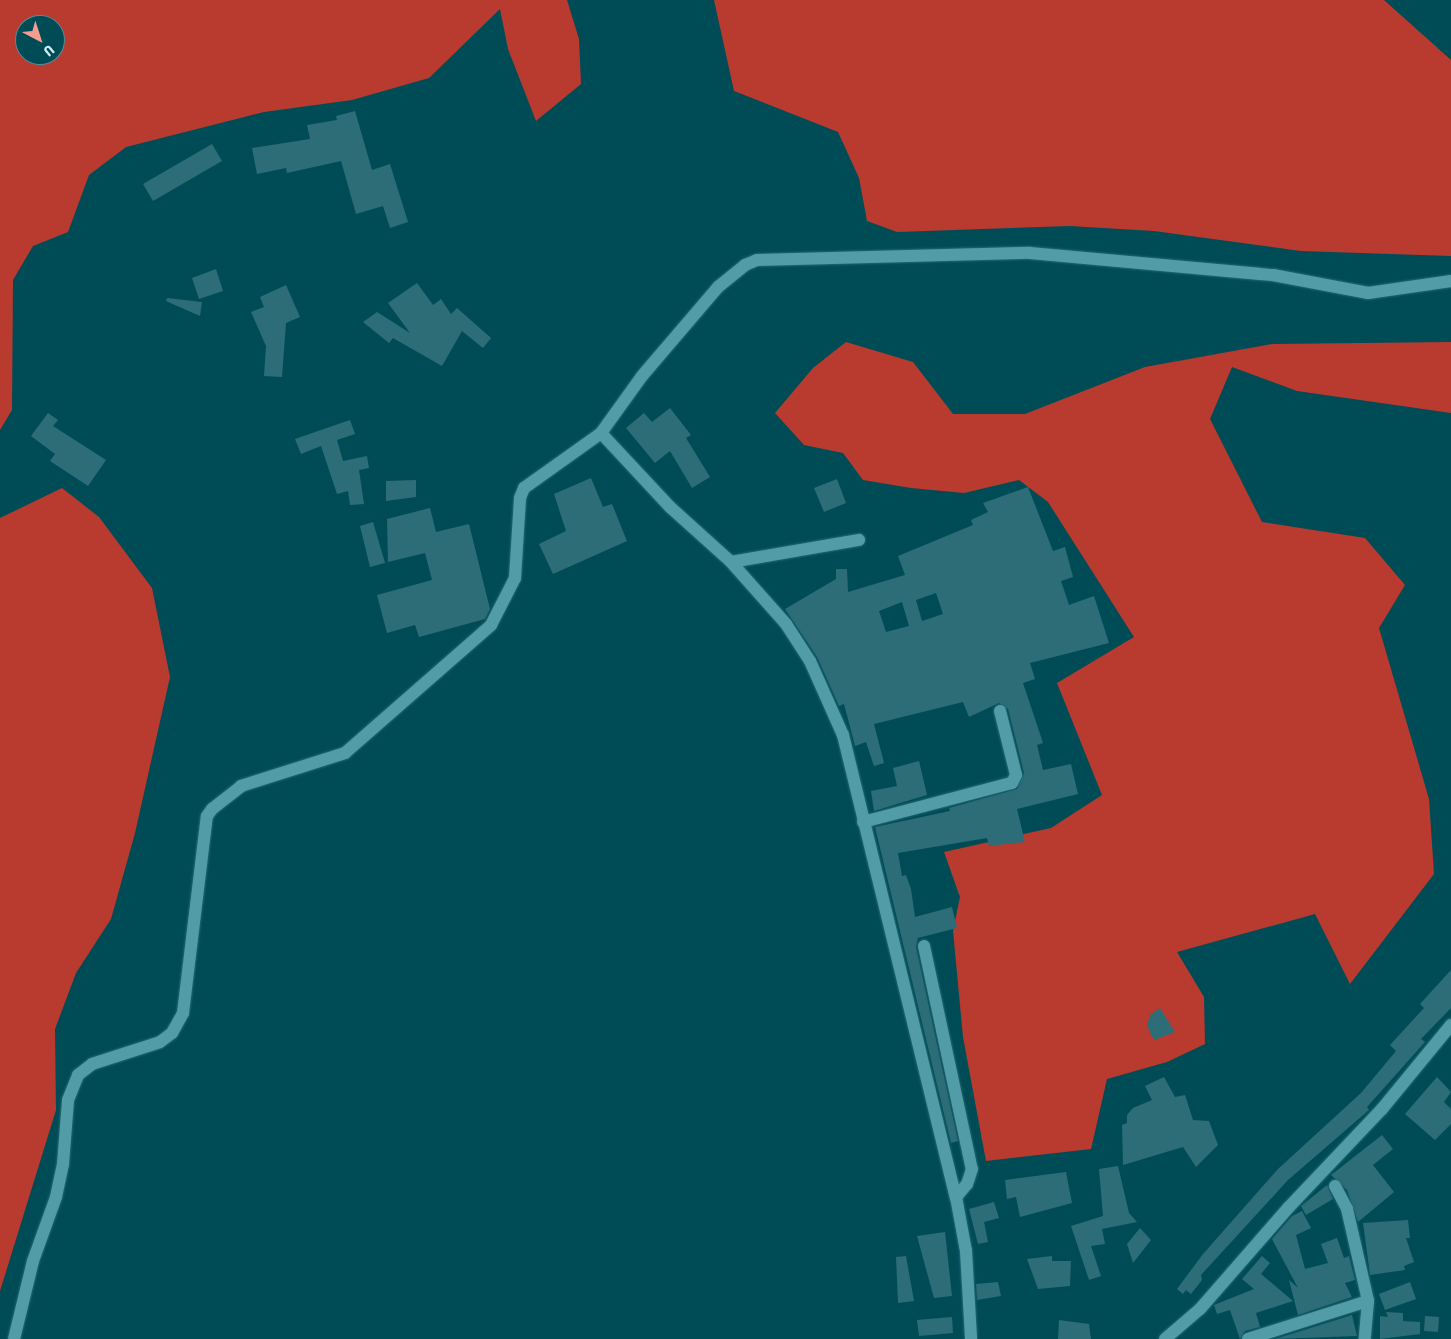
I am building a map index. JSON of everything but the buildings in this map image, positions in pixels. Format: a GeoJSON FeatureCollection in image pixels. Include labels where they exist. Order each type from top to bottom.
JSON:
{"type":"FeatureCollection","features":[{"type":"Feature","properties":{"kind":"street"},"geometry":{"type":"LineString","coordinates":[[14,1339],[33,1261],[56,1197],[68,1100],[78,1075],[92,1064],[160,1042],[172,1033],[183,1013],[207,816],[241,786],[345,753],[476,639],[498,614],[515,578],[520,498],[524,488],[601,433],[642,376],[718,288],[757,260],[1030,254],[1273,275],[1368,293],[1451,281]]}},
{"type":"Feature","properties":{"kind":"street"},"geometry":{"type":"LineString","coordinates":[[601,433],[676,513],[731,562],[786,624],[810,661],[843,736],[956,1197],[966,1251],[972,1324],[970,1339]]}},
{"type":"Feature","properties":{"kind":"street"},"geometry":{"type":"LineString","coordinates":[[731,562],[859,540]]}},
{"type":"Feature","properties":{"kind":"street"},"geometry":{"type":"LineString","coordinates":[[863,822],[1015,781],[1000,711]]}},
{"type":"Feature","properties":{"kind":"street"},"geometry":{"type":"LineString","coordinates":[[924,946],[972,1169],[967,1184],[956,1197]]}},
{"type":"Feature","properties":{"kind":"street"},"geometry":{"type":"LineString","coordinates":[[1165,1339],[1200,1309],[1289,1207],[1382,1109],[1451,1025]]}},
{"type":"Feature","properties":{"kind":"street"},"geometry":{"type":"LineString","coordinates":[[1335,1186],[1347,1209],[1368,1301],[1365,1339]]}},
{"type":"Feature","properties":{"kind":"street"},"geometry":{"type":"LineString","coordinates":[[1248,1339],[1368,1301]]}},
{"type":"Feature","properties":{"kind":"street"},"geometry":{"type":"LineString","coordinates":[[972,1324],[980,1339]]}},
{"type":"Feature","properties":{"kind":"shaded area"},"geometry":{"type":"Polygon","coordinates":[[[0,0],[567,0],[579,39],[581,84],[536,121],[508,49],[500,9],[429,78],[352,100],[264,112],[126,147],[89,175],[68,232],[33,246],[13,280],[12,410],[0,430],[0,0]]]}},
{"type":"Feature","properties":{"kind":"shaded area"},"geometry":{"type":"Polygon","coordinates":[[[714,0],[1384,0],[1451,60],[1451,256],[1301,251],[1154,231],[1070,226],[897,232],[867,221],[859,178],[838,132],[734,91],[714,0]]]}},
{"type":"Feature","properties":{"kind":"shaded area"},"geometry":{"type":"Polygon","coordinates":[[[846,342],[913,362],[953,414],[1025,414],[1145,367],[1272,344],[1451,342],[1451,413],[1297,391],[1232,367],[1210,419],[1262,522],[1365,538],[1405,585],[1379,628],[1429,799],[1434,874],[1350,984],[1315,914],[1177,952],[1204,997],[1205,1044],[1167,1062],[1107,1079],[1091,1149],[986,1161],[963,1037],[953,931],[960,897],[944,852],[1051,828],[1102,795],[1057,683],[1134,637],[1048,502],[1019,480],[964,493],[911,488],[863,480],[843,453],[804,445],[775,413],[813,368],[846,342]]]}},
{"type":"Feature","properties":{"kind":"shaded area"},"geometry":{"type":"Polygon","coordinates":[[[62,488],[99,517],[152,588],[170,677],[135,833],[111,919],[76,973],[55,1029],[56,1110],[0,1291],[0,518],[62,488]]]}}]}
